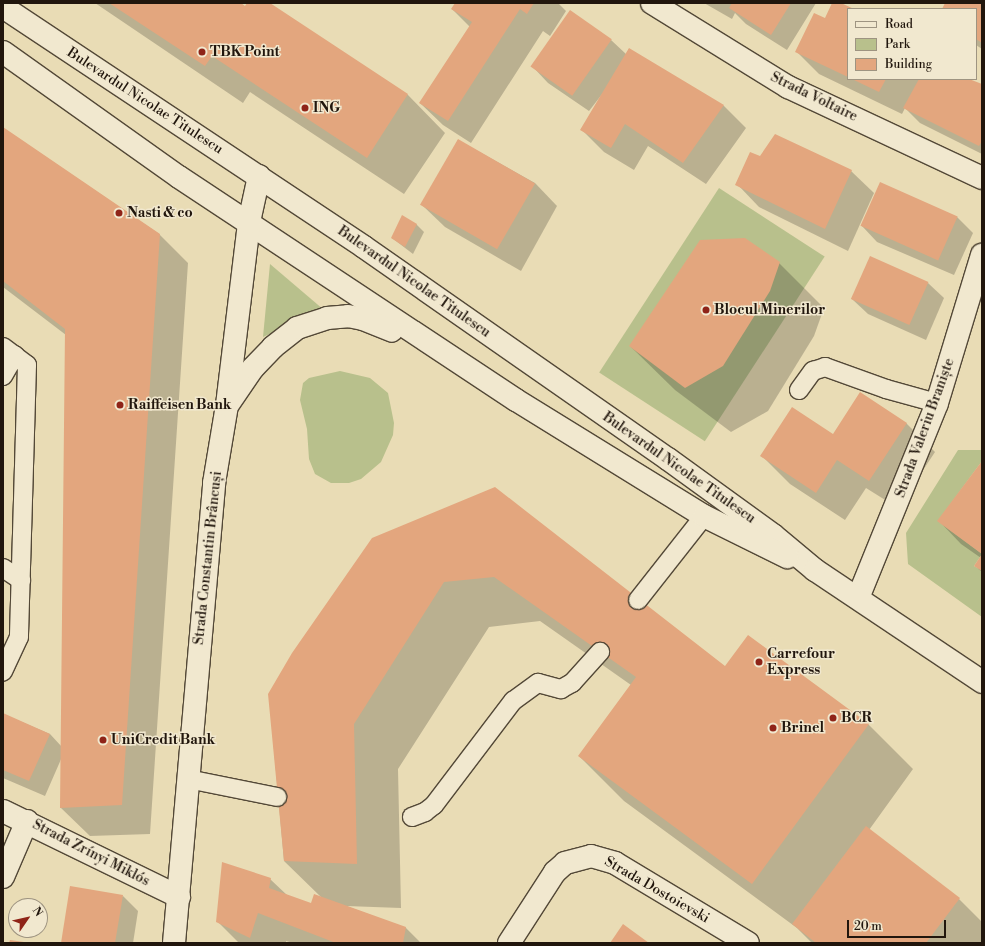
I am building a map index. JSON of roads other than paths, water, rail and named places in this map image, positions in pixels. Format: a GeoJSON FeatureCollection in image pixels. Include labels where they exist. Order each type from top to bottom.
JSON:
{"type":"FeatureCollection","features":[{"type":"Feature","properties":{"kind":"main road","name":"Strada Voltaire"},"geometry":{"type":"LineString","coordinates":[[652,3],[788,87],[982,178]]}},
{"type":"Feature","properties":{"kind":"main road","name":"Bulevardul Nicolae Titulescu"},"geometry":{"type":"LineString","coordinates":[[3,8],[259,176],[674,464],[773,535],[815,570],[982,682]]}},
{"type":"Feature","properties":{"kind":"main road","name":"Bulevardul Nicolae Titulescu"},"geometry":{"type":"LineString","coordinates":[[3,52],[179,177],[249,222],[338,284],[704,516],[815,570]]}},
{"type":"Feature","properties":{"kind":"main road","name":"Strada Constantin Brâncuși"},"geometry":{"type":"LineString","coordinates":[[174,943],[214,483],[227,405],[249,222],[259,176]]}},
{"type":"Feature","properties":{"kind":"main road","name":"Strada Valeriu Braniște"},"geometry":{"type":"LineString","coordinates":[[858,598],[937,404],[982,255]]}},
{"type":"Feature","properties":{"kind":"main road"},"geometry":{"type":"LineString","coordinates":[[227,405],[253,368],[273,347],[297,328],[327,318],[348,316],[364,319],[452,356]]}},
{"type":"Feature","properties":{"kind":"main road","name":"Strada Zrínyi Miklós"},"geometry":{"type":"LineString","coordinates":[[3,811],[27,821],[179,897]]}},
{"type":"Feature","properties":{"kind":"main road"},"geometry":{"type":"LineString","coordinates":[[3,877],[27,821]]}},
{"type":"Feature","properties":{"kind":"main road","name":"Strada Dostoievski"},"geometry":{"type":"LineString","coordinates":[[509,943],[555,872],[565,864],[591,856],[615,863],[748,943]]}},
{"type":"Feature","properties":{"kind":"lane"},"geometry":{"type":"LineString","coordinates":[[3,376],[9,351],[27,365],[20,637],[3,671]]}},
{"type":"Feature","properties":{"kind":"lane"},"geometry":{"type":"LineString","coordinates":[[800,390],[813,371],[825,367],[886,389],[937,404]]}},
{"type":"Feature","properties":{"kind":"lane"},"geometry":{"type":"LineString","coordinates":[[638,600],[704,516]]}},
{"type":"Feature","properties":{"kind":"lane"},"geometry":{"type":"LineString","coordinates":[[3,568],[21,580]]}},
{"type":"Feature","properties":{"kind":"lane"},"geometry":{"type":"LineString","coordinates":[[412,817],[425,812],[434,805],[512,701],[538,683],[561,689],[572,683],[600,652]]}},
{"type":"Feature","properties":{"kind":"lane"},"geometry":{"type":"LineString","coordinates":[[188,779],[277,797]]}},
{"type":"Feature","properties":{"kind":"place","name":"TBK Point"},"geometry":{"type":"Point","coordinates":[202,52]}},
{"type":"Feature","properties":{"kind":"place","name":"ING"},"geometry":{"type":"Point","coordinates":[305,108]}},
{"type":"Feature","properties":{"kind":"place","name":"Nasti & co"},"geometry":{"type":"Point","coordinates":[119,213]}},
{"type":"Feature","properties":{"kind":"place","name":"Blocul Minerilor"},"geometry":{"type":"Point","coordinates":[706,310]}},
{"type":"Feature","properties":{"kind":"place","name":"Raiffeisen Bank"},"geometry":{"type":"Point","coordinates":[120,405]}},
{"type":"Feature","properties":{"kind":"place","name":"Carrefour Express"},"geometry":{"type":"Point","coordinates":[759,662]}},
{"type":"Feature","properties":{"kind":"place","name":"BCR"},"geometry":{"type":"Point","coordinates":[833,718]}},
{"type":"Feature","properties":{"kind":"place","name":"Brinel"},"geometry":{"type":"Point","coordinates":[773,728]}},
{"type":"Feature","properties":{"kind":"place","name":"UniCredit Bank"},"geometry":{"type":"Point","coordinates":[103,740]}}]}
